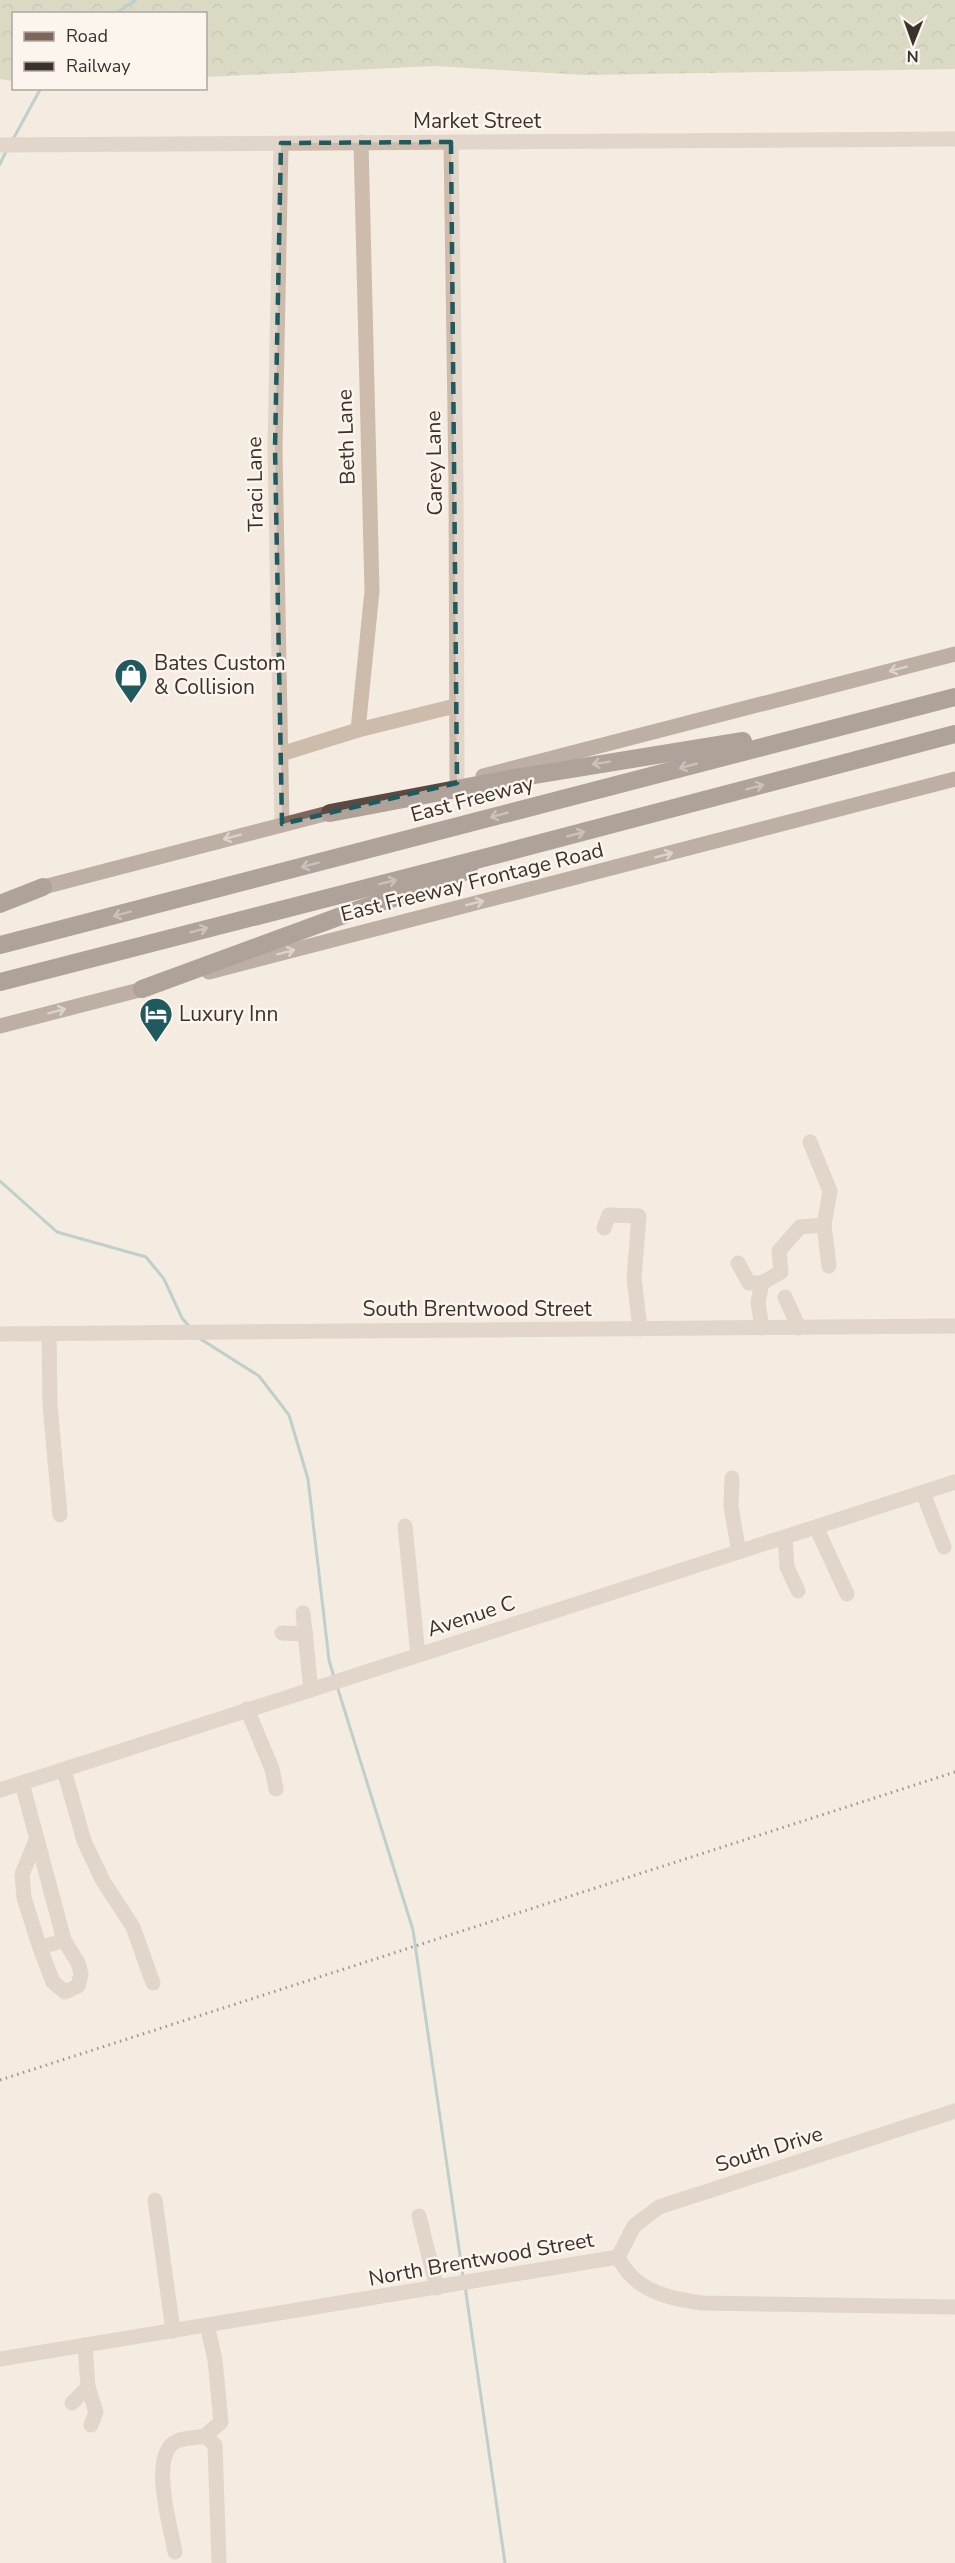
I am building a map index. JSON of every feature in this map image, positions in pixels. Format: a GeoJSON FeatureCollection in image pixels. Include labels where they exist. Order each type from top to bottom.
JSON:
{"type":"FeatureCollection","features":[{"type":"Feature","properties":{"kind":"highway","name":"East Freeway"},"geometry":{"type":"LineString","coordinates":[[0,945],[955,697]]}},
{"type":"Feature","properties":{"kind":"highway"},"geometry":{"type":"LineString","coordinates":[[330,813],[509,778],[866,720]]}},
{"type":"Feature","properties":{"kind":"highway"},"geometry":{"type":"LineString","coordinates":[[0,982],[955,734]]}},
{"type":"Feature","properties":{"kind":"highway"},"geometry":{"type":"LineString","coordinates":[[142,989],[360,909],[446,881],[499,854]]}},
{"type":"Feature","properties":{"kind":"highway"},"geometry":{"type":"LineString","coordinates":[[0,904],[43,887]]}},
{"type":"Feature","properties":{"kind":"main road"},"geometry":{"type":"LineString","coordinates":[[0,898],[282,824],[457,783],[955,654]]}},
{"type":"Feature","properties":{"kind":"main road","name":"East Freeway Frontage Road"},"geometry":{"type":"LineString","coordinates":[[0,1026],[955,779]]}},
{"type":"Feature","properties":{"kind":"street","name":"Market Street"},"geometry":{"type":"LineString","coordinates":[[0,145],[955,139]]}},
{"type":"Feature","properties":{"kind":"street","name":"Beth Lane"},"geometry":{"type":"LineString","coordinates":[[358,730],[372,591],[361,142]]}},
{"type":"Feature","properties":{"kind":"street","name":"Carey Lane"},"geometry":{"type":"LineString","coordinates":[[451,142],[456,482],[457,783]]}},
{"type":"Feature","properties":{"kind":"street","name":"Traci Lane"},"geometry":{"type":"LineString","coordinates":[[281,143],[275,449],[282,824]]}},
{"type":"Feature","properties":{"kind":"street"},"geometry":{"type":"LineString","coordinates":[[281,754],[358,730],[455,706]]}},
{"type":"Feature","properties":{"kind":"street"},"geometry":{"type":"LineString","coordinates":[[810,1142],[830,1191],[824,1225],[829,1266]]}},
{"type":"Feature","properties":{"kind":"street"},"geometry":{"type":"LineString","coordinates":[[604,1228],[609,1215],[639,1216],[634,1278],[640,1329]]}},
{"type":"Feature","properties":{"kind":"street"},"geometry":{"type":"LineString","coordinates":[[738,1263],[749,1282],[762,1282],[782,1272],[779,1251],[800,1227],[824,1225]]}},
{"type":"Feature","properties":{"kind":"street"},"geometry":{"type":"LineString","coordinates":[[762,1282],[758,1302],[762,1328]]}},
{"type":"Feature","properties":{"kind":"street"},"geometry":{"type":"LineString","coordinates":[[785,1297],[799,1328]]}},
{"type":"Feature","properties":{"kind":"street","name":"South Brentwood Street"},"geometry":{"type":"LineString","coordinates":[[0,1334],[955,1326]]}},
{"type":"Feature","properties":{"kind":"street"},"geometry":{"type":"LineString","coordinates":[[49,1333],[50,1405],[60,1515]]}},
{"type":"Feature","properties":{"kind":"street"},"geometry":{"type":"LineString","coordinates":[[732,1478],[731,1507],[739,1552]]}},
{"type":"Feature","properties":{"kind":"street","name":"Avenue C"},"geometry":{"type":"LineString","coordinates":[[0,1790],[955,1482]]}},
{"type":"Feature","properties":{"kind":"street"},"geometry":{"type":"LineString","coordinates":[[923,1493],[944,1547]]}},
{"type":"Feature","properties":{"kind":"street"},"geometry":{"type":"LineString","coordinates":[[405,1526],[418,1655]]}},
{"type":"Feature","properties":{"kind":"street"},"geometry":{"type":"LineString","coordinates":[[816,1527],[847,1594]]}},
{"type":"Feature","properties":{"kind":"street"},"geometry":{"type":"LineString","coordinates":[[785,1537],[787,1567],[798,1591]]}},
{"type":"Feature","properties":{"kind":"street"},"geometry":{"type":"LineString","coordinates":[[303,1613],[311,1690]]}},
{"type":"Feature","properties":{"kind":"street"},"geometry":{"type":"LineString","coordinates":[[282,1633],[306,1634]]}},
{"type":"Feature","properties":{"kind":"street"},"geometry":{"type":"LineString","coordinates":[[247,1709],[272,1769],[276,1789]]}},
{"type":"Feature","properties":{"kind":"street"},"geometry":{"type":"LineString","coordinates":[[64,1770],[84,1841],[103,1881],[133,1927],[153,1983]]}},
{"type":"Feature","properties":{"kind":"street"},"geometry":{"type":"LineString","coordinates":[[22,1784],[37,1838],[64,1940],[81,1974],[78,1986],[74,1990],[65,1992],[57,1988],[40,1948],[24,1898],[22,1874],[37,1838]]}},
{"type":"Feature","properties":{"kind":"street"},"geometry":{"type":"LineString","coordinates":[[40,1948],[64,1940]]}},
{"type":"Feature","properties":{"kind":"street","name":"South Drive"},"geometry":{"type":"LineString","coordinates":[[618,2257],[634,2226],[659,2207],[955,2111]]}},
{"type":"Feature","properties":{"kind":"street"},"geometry":{"type":"LineString","coordinates":[[155,2200],[173,2331]]}},
{"type":"Feature","properties":{"kind":"street"},"geometry":{"type":"LineString","coordinates":[[419,2216],[437,2288]]}},
{"type":"Feature","properties":{"kind":"street","name":"North Brentwood Street"},"geometry":{"type":"LineString","coordinates":[[0,2359],[618,2257],[624,2270],[645,2289],[666,2298],[704,2303],[955,2307]]}},
{"type":"Feature","properties":{"kind":"street"},"geometry":{"type":"LineString","coordinates":[[175,2552],[162,2483],[167,2450],[177,2441],[205,2436],[221,2422],[214,2360],[207,2325]]}},
{"type":"Feature","properties":{"kind":"street"},"geometry":{"type":"LineString","coordinates":[[85,2345],[88,2387],[96,2412],[91,2425]]}},
{"type":"Feature","properties":{"kind":"street"},"geometry":{"type":"LineString","coordinates":[[72,2403],[88,2387]]}},
{"type":"Feature","properties":{"kind":"street"},"geometry":{"type":"LineString","coordinates":[[205,2436],[215,2445],[219,2563]]}},
{"type":"Feature","properties":{"kind":"highlighted area"},"geometry":{"type":"Polygon","coordinates":[[[451,142],[457,783],[282,824],[275,449],[281,143],[451,142]]]}},
{"type":"Feature","properties":{"kind":"green space"},"geometry":{"type":"Polygon","coordinates":[[[0,0],[955,0],[955,69],[585,75],[435,66],[207,77],[207,12],[12,12],[12,81],[0,79],[0,0]]]}},
{"type":"Feature","properties":{"kind":"waterway"},"geometry":{"type":"LineString","coordinates":[[118,12],[136,0]]}},
{"type":"Feature","properties":{"kind":"waterway"},"geometry":{"type":"LineString","coordinates":[[12,141],[40,90]]}},
{"type":"Feature","properties":{"kind":"waterway"},"geometry":{"type":"LineString","coordinates":[[0,164],[7,149]]}},
{"type":"Feature","properties":{"kind":"waterway"},"geometry":{"type":"LineString","coordinates":[[0,1181],[57,1232],[146,1257],[164,1279],[182,1318],[189,1326]]}},
{"type":"Feature","properties":{"kind":"waterway"},"geometry":{"type":"LineString","coordinates":[[199,1338],[259,1376],[289,1415],[308,1479],[329,1660],[334,1677]]}},
{"type":"Feature","properties":{"kind":"waterway"},"geometry":{"type":"LineString","coordinates":[[337,1686],[413,1930],[463,2276]]}},
{"type":"Feature","properties":{"kind":"waterway"},"geometry":{"type":"LineString","coordinates":[[465,2286],[505,2563]]}},
{"type":"Feature","properties":{"kind":"railway"},"geometry":{"type":"LineString","coordinates":[[0,2080],[955,1772]]}},
{"type":"Feature","properties":{"kind":"place","name":"Bates Custom & Collision"},"geometry":{"type":"Point","coordinates":[131,704]}},
{"type":"Feature","properties":{"kind":"place","name":"Luxury Inn"},"geometry":{"type":"Point","coordinates":[156,1043]}}]}
